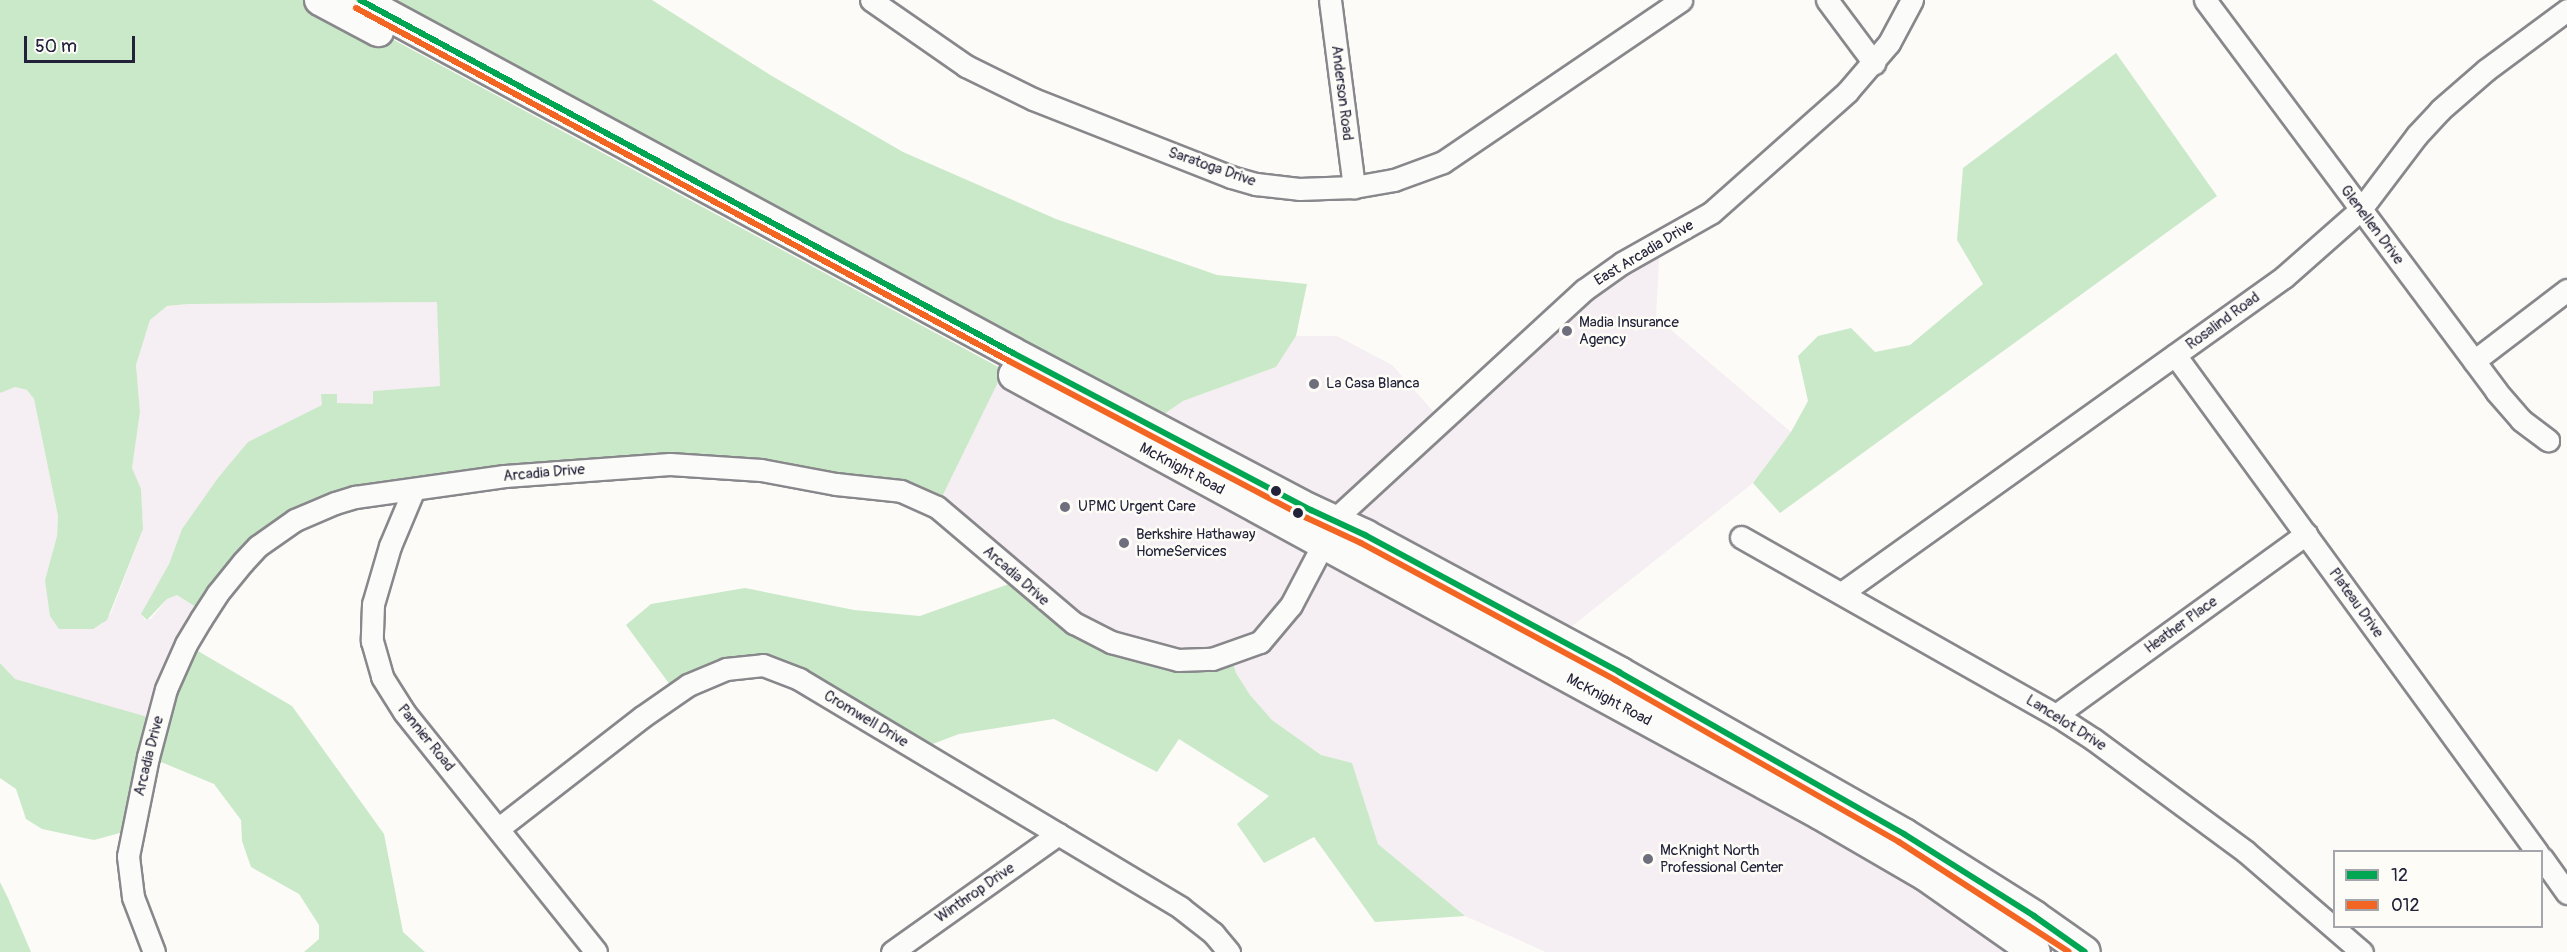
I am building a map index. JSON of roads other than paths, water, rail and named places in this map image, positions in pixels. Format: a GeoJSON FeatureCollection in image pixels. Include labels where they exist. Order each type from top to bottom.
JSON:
{"type":"FeatureCollection","features":[{"type":"Feature","properties":{"kind":"highway","name":"McKnight Road"},"geometry":{"type":"LineString","coordinates":[[320,0],[1323,535],[1365,534],[1609,666],[1904,834],[2034,916],[2085,952]]}},
{"type":"Feature","properties":{"kind":"highway","name":"McKnight Road"},"geometry":{"type":"LineString","coordinates":[[360,0],[1013,353],[1323,535],[1879,847],[1970,905],[2035,952]]}},
{"type":"Feature","properties":{"kind":"street","name":"Saratoga Drive"},"geometry":{"type":"LineString","coordinates":[[871,0],[929,43],[988,78],[1032,99],[1220,173],[1256,184],[1299,189],[1354,187],[1402,177],[1453,156],[1681,0]]}},
{"type":"Feature","properties":{"kind":"street","name":"Anderson Road"},"geometry":{"type":"LineString","coordinates":[[1330,0],[1354,187]]}},
{"type":"Feature","properties":{"kind":"street"},"geometry":{"type":"LineString","coordinates":[[1827,0],[1874,63]]}},
{"type":"Feature","properties":{"kind":"street","name":"East Arcadia Drive"},"geometry":{"type":"LineString","coordinates":[[1323,535],[1575,297],[1622,262],[1678,233],[1720,205],[1847,92],[1889,43],[1912,0]]}},
{"type":"Feature","properties":{"kind":"street","name":"Glenellen Drive"},"geometry":{"type":"LineString","coordinates":[[2206,0],[2474,361],[2521,420],[2548,440]]}},
{"type":"Feature","properties":{"kind":"street","name":"Rosalind Road"},"geometry":{"type":"LineString","coordinates":[[1843,592],[2284,277],[2361,209],[2440,110],[2486,70],[2567,10]]}},
{"type":"Feature","properties":{"kind":"street"},"geometry":{"type":"LineString","coordinates":[[2474,361],[2567,290]]}},
{"type":"Feature","properties":{"kind":"street","name":"Plateau Drive"},"geometry":{"type":"LineString","coordinates":[[2175,355],[2536,850]]}},
{"type":"Feature","properties":{"kind":"street","name":"Arcadia Drive"},"geometry":{"type":"LineString","coordinates":[[154,952],[130,887],[129,840],[166,689],[186,644],[217,594],[258,546],[295,520],[356,497],[505,476],[670,464],[761,470],[836,484],[901,491],[937,507],[1074,623],[1111,642],[1178,660],[1212,659],[1230,654],[1274,609],[1323,535]]}},
{"type":"Feature","properties":{"kind":"street","name":"Pannier Road"},"geometry":{"type":"LineString","coordinates":[[414,489],[390,546],[373,604],[370,625],[376,660],[392,696],[596,952]]}},
{"type":"Feature","properties":{"kind":"street","name":"Heather Place"},"geometry":{"type":"LineString","coordinates":[[2056,715],[2306,534]]}},
{"type":"Feature","properties":{"kind":"street","name":"Lancelot Drive"},"geometry":{"type":"LineString","coordinates":[[1741,537],[1843,592],[2056,715],[2205,819],[2285,883],[2333,926]]}},
{"type":"Feature","properties":{"kind":"street","name":"Cromwell Drive"},"geometry":{"type":"LineString","coordinates":[[499,828],[682,689],[726,669],[763,664],[799,679],[1181,908],[1213,933],[1229,952]]}},
{"type":"Feature","properties":{"kind":"street","name":"Winthrop Drive"},"geometry":{"type":"LineString","coordinates":[[892,952],[1058,834]]}},
{"type":"Feature","properties":{"kind":"street"},"geometry":{"type":"LineString","coordinates":[[2543,861],[2567,893]]}},
{"type":"Feature","properties":{"kind":"street","name":"Lancelot Drive"},"geometry":{"type":"LineString","coordinates":[[2335,928],[2362,952]]}},
{"type":"Feature","properties":{"kind":"place","name":"Madia Insurance Agency"},"geometry":{"type":"Point","coordinates":[1567,331]}},
{"type":"Feature","properties":{"kind":"place","name":"La Casa Blanca"},"geometry":{"type":"Point","coordinates":[1314,384]}},
{"type":"Feature","properties":{"kind":"place","name":"UPMC Urgent Care"},"geometry":{"type":"Point","coordinates":[1065,507]}},
{"type":"Feature","properties":{"kind":"place","name":"Berkshire Hathaway HomeServices"},"geometry":{"type":"Point","coordinates":[1124,543]}},
{"type":"Feature","properties":{"kind":"place","name":"McKnight North Professional Center"},"geometry":{"type":"Point","coordinates":[1648,859]}}]}
